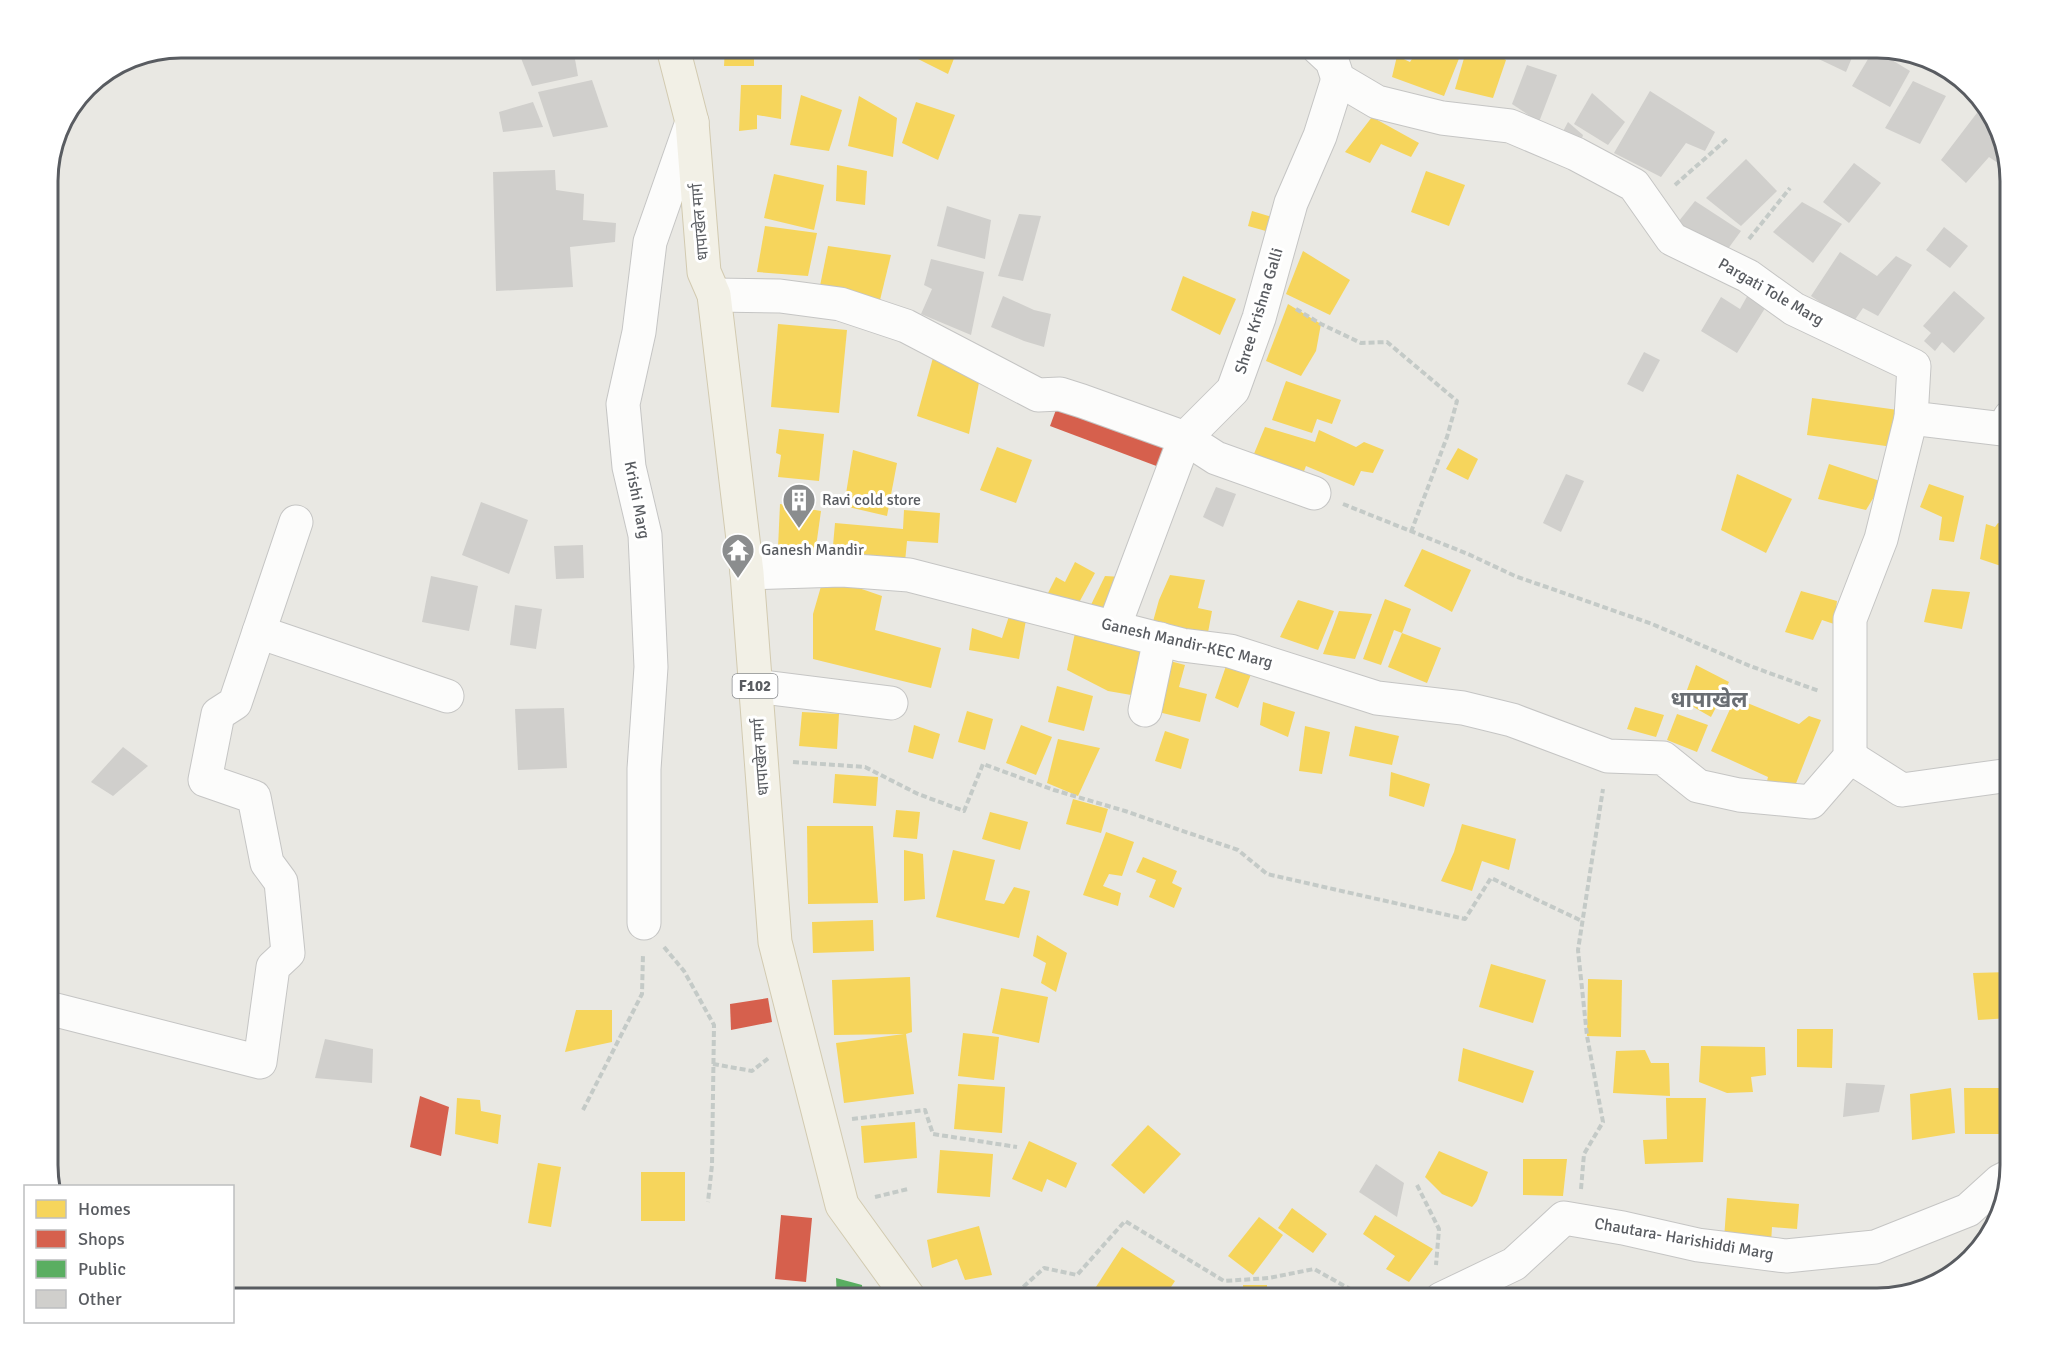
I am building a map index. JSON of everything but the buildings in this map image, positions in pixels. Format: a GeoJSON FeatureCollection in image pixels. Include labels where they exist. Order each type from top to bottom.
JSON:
{"type":"FeatureCollection","features":[{"type":"Feature","properties":{"kind":"main road","name":"धापाखेल मार्ग"},"geometry":{"type":"LineString","coordinates":[[676,59],[692,122],[704,272],[714,295],[747,573],[775,942],[842,1205],[902,1288]]}},
{"type":"Feature","properties":{"kind":"street"},"geometry":{"type":"LineString","coordinates":[[1329,58],[1338,79]]}},
{"type":"Feature","properties":{"kind":"street","name":"Pargati Tole Marg"},"geometry":{"type":"LineString","coordinates":[[1338,79],[1377,102],[1442,118],[1510,126],[1576,154],[1634,185],[1672,239],[1748,276],[1794,309],[1914,366],[1911,418]]}},
{"type":"Feature","properties":{"kind":"street","name":"Shree Krishna Galli"},"geometry":{"type":"LineString","coordinates":[[1114,627],[1185,438],[1233,390],[1259,318],[1291,203],[1320,136],[1338,79]]}},
{"type":"Feature","properties":{"kind":"street","name":"Krishi Marg"},"geometry":{"type":"LineString","coordinates":[[644,923],[644,769],[651,667],[645,535],[629,467],[623,404],[639,332],[650,242],[692,122]]}},
{"type":"Feature","properties":{"kind":"street"},"geometry":{"type":"LineString","coordinates":[[714,295],[780,296],[840,304],[906,326],[1038,395],[1060,394],[1185,438],[1216,458],[1314,493]]}},
{"type":"Feature","properties":{"kind":"street"},"geometry":{"type":"LineString","coordinates":[[2000,429],[1911,418],[1881,538],[1850,619],[1850,757],[1902,790],[2000,776]]}},
{"type":"Feature","properties":{"kind":"street"},"geometry":{"type":"LineString","coordinates":[[59,1011],[260,1062],[273,967],[288,954],[281,882],[267,863],[254,797],[205,780],[219,714],[235,703],[296,522]]}},
{"type":"Feature","properties":{"kind":"street","name":"Ganesh Mandir-KEC Marg"},"geometry":{"type":"LineString","coordinates":[[747,573],[842,570],[909,575],[1182,645],[1230,651],[1377,698],[1463,708],[1512,720],[1608,756],[1663,758],[1698,786],[1739,795],[1811,802],[1850,757]]}},
{"type":"Feature","properties":{"kind":"street"},"geometry":{"type":"LineString","coordinates":[[259,632],[447,696]]}},
{"type":"Feature","properties":{"kind":"street"},"geometry":{"type":"LineString","coordinates":[[1145,710],[1161,639]]}},
{"type":"Feature","properties":{"kind":"street"},"geometry":{"type":"LineString","coordinates":[[755,686],[891,703]]}},
{"type":"Feature","properties":{"kind":"street","name":"Chautara- Harishiddi Marg"},"geometry":{"type":"LineString","coordinates":[[1564,1218],[1623,1228],[1698,1245],[1785,1256],[1875,1247],[1968,1210],[1998,1183]]}},
{"type":"Feature","properties":{"kind":"street"},"geometry":{"type":"LineString","coordinates":[[1438,1284],[1514,1264],[1564,1218]]}},
{"type":"Feature","properties":{"kind":"path"},"geometry":{"type":"LineString","coordinates":[[1649,207],[1728,140]]}},
{"type":"Feature","properties":{"kind":"path"},"geometry":{"type":"LineString","coordinates":[[1728,266],[1790,188]]}},
{"type":"Feature","properties":{"kind":"path"},"geometry":{"type":"LineString","coordinates":[[1267,291],[1322,324],[1361,343],[1387,342],[1457,401],[1447,437],[1412,532]]}},
{"type":"Feature","properties":{"kind":"path"},"geometry":{"type":"LineString","coordinates":[[1314,493],[1515,576],[1652,624],[1750,666],[1850,702]]}},
{"type":"Feature","properties":{"kind":"path"},"geometry":{"type":"LineString","coordinates":[[1564,1218],[1576,1213],[1581,1191],[1584,1154],[1603,1122],[1587,1036],[1578,950],[1608,756]]}},
{"type":"Feature","properties":{"kind":"path"},"geometry":{"type":"LineString","coordinates":[[761,759],[865,767],[918,794],[964,811],[983,764],[1054,790],[1238,849],[1267,874],[1465,919],[1491,878],[1582,921]]}},
{"type":"Feature","properties":{"kind":"path"},"geometry":{"type":"LineString","coordinates":[[644,923],[684,971],[714,1025],[712,1165],[708,1202]]}},
{"type":"Feature","properties":{"kind":"path"},"geometry":{"type":"LineString","coordinates":[[582,1110],[642,994],[644,923]]}},
{"type":"Feature","properties":{"kind":"path"},"geometry":{"type":"LineString","coordinates":[[713,1064],[752,1071],[799,1035]]}},
{"type":"Feature","properties":{"kind":"path"},"geometry":{"type":"LineString","coordinates":[[821,1123],[925,1110],[933,1134],[1017,1147]]}},
{"type":"Feature","properties":{"kind":"path"},"geometry":{"type":"LineString","coordinates":[[1417,1185],[1439,1229],[1438,1284]]}},
{"type":"Feature","properties":{"kind":"path"},"geometry":{"type":"LineString","coordinates":[[1022,1288],[1044,1268],[1077,1275],[1125,1221],[1224,1281],[1269,1278],[1314,1269],[1348,1288]]}},
{"type":"Feature","properties":{"kind":"place","name":"Ravi cold store"},"geometry":{"type":"Point","coordinates":[799,529]}},
{"type":"Feature","properties":{"kind":"place","name":"Ganesh Mandir"},"geometry":{"type":"Point","coordinates":[738,579]}},
{"type":"Feature","properties":{"kind":"district","name":"धापाखेल"},"geometry":{"type":"Point","coordinates":[1709,699]}}]}
